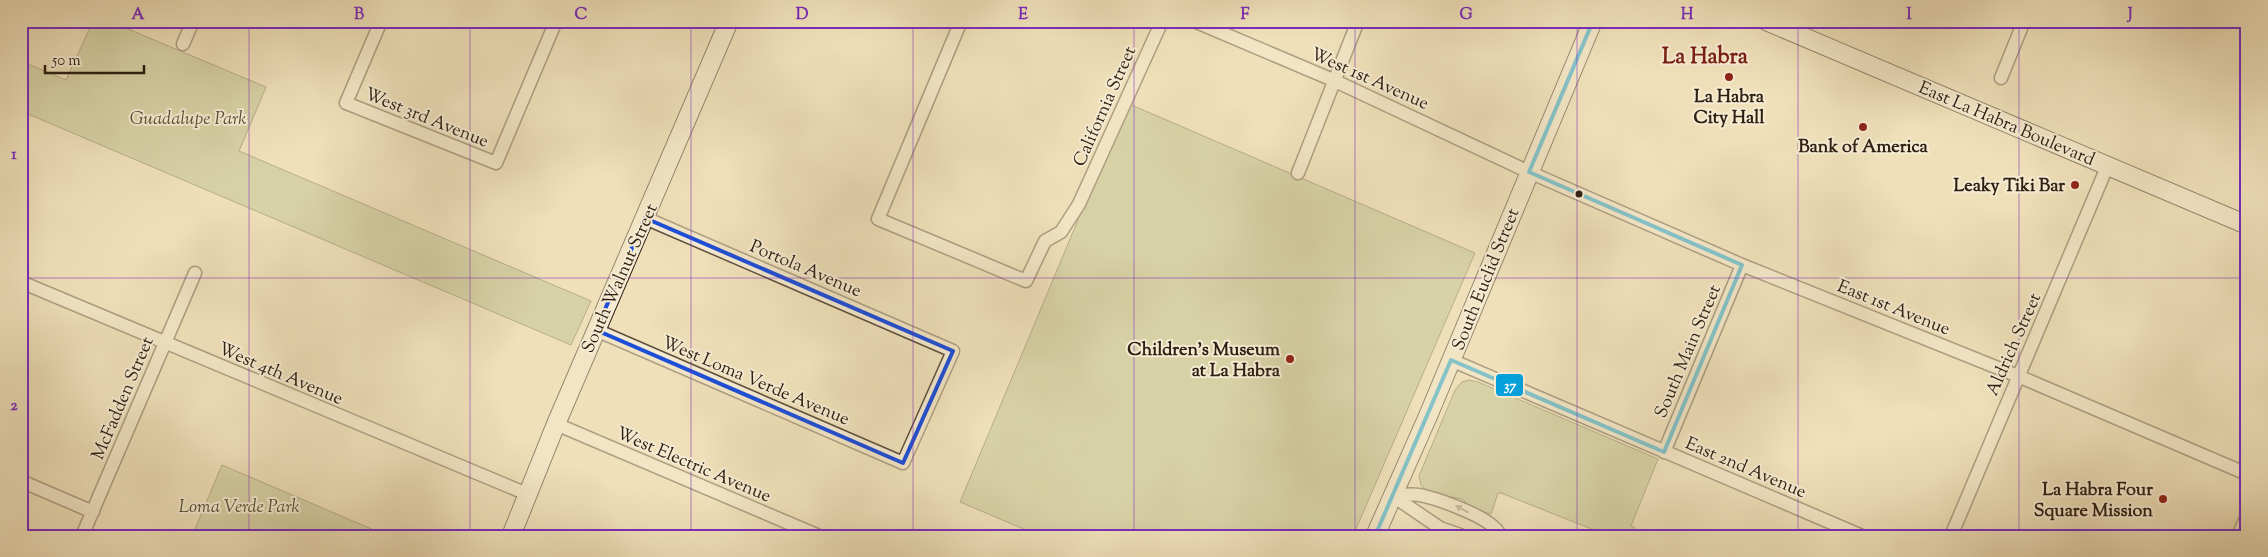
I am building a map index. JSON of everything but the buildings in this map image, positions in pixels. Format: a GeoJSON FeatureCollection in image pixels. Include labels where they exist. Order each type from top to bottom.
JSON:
{"type":"FeatureCollection","features":[{"type":"Feature","properties":{"kind":"main road","name":"South Walnut Street"},"geometry":{"type":"LineString","coordinates":[[511,536],[556,424],[729,21]]}},
{"type":"Feature","properties":{"kind":"main road","name":"South Euclid Street"},"geometry":{"type":"LineString","coordinates":[[1375,536],[1593,21]]}},
{"type":"Feature","properties":{"kind":"main road","name":"East La Habra Boulevard"},"geometry":{"type":"LineString","coordinates":[[1766,21],[2247,225]]}},
{"type":"Feature","properties":{"kind":"street"},"geometry":{"type":"LineString","coordinates":[[183,44],[193,21]]}},
{"type":"Feature","properties":{"kind":"street","name":"West 3rd Avenue"},"geometry":{"type":"LineString","coordinates":[[381,21],[346,103],[496,163],[556,21]]}},
{"type":"Feature","properties":{"kind":"street","name":"California Street"},"geometry":{"type":"LineString","coordinates":[[961,21],[878,219],[1026,281],[1045,241],[1061,232],[1078,204],[1162,21]]}},
{"type":"Feature","properties":{"kind":"street","name":"West 1st Avenue"},"geometry":{"type":"LineString","coordinates":[[1194,21],[1333,80],[1529,172]]}},
{"type":"Feature","properties":{"kind":"street"},"geometry":{"type":"LineString","coordinates":[[1298,173],[1333,80],[1358,21]]}},
{"type":"Feature","properties":{"kind":"street"},"geometry":{"type":"LineString","coordinates":[[2001,78],[2024,21]]}},
{"type":"Feature","properties":{"kind":"street","name":"Aldrich Street"},"geometry":{"type":"LineString","coordinates":[[1951,536],[2107,167]]}},
{"type":"Feature","properties":{"kind":"street","name":"East 1st Avenue"},"geometry":{"type":"LineString","coordinates":[[1529,172],[1742,265],[2018,376],[2247,474]]}},
{"type":"Feature","properties":{"kind":"street","name":"Portola Avenue"},"geometry":{"type":"LineString","coordinates":[[645,218],[953,351],[903,463]]}},
{"type":"Feature","properties":{"kind":"street","name":"South Main Street"},"geometry":{"type":"LineString","coordinates":[[1664,452],[1742,265]]}},
{"type":"Feature","properties":{"kind":"street","name":"McFadden Street"},"geometry":{"type":"LineString","coordinates":[[82,536],[195,273]]}},
{"type":"Feature","properties":{"kind":"street","name":"West 4th Avenue"},"geometry":{"type":"LineString","coordinates":[[21,282],[527,494]]}},
{"type":"Feature","properties":{"kind":"street","name":"West Loma Verde Avenue"},"geometry":{"type":"LineString","coordinates":[[596,330],[903,463]]}},
{"type":"Feature","properties":{"kind":"street","name":"East 2nd Avenue"},"geometry":{"type":"LineString","coordinates":[[1451,360],[1862,536]]}},
{"type":"Feature","properties":{"kind":"street","name":"West Electric Avenue"},"geometry":{"type":"LineString","coordinates":[[556,424],[819,536]]}},
{"type":"Feature","properties":{"kind":"street"},"geometry":{"type":"LineString","coordinates":[[21,482],[93,512]]}},
{"type":"Feature","properties":{"kind":"street"},"geometry":{"type":"LineString","coordinates":[[1392,496],[1422,495],[1456,506],[1490,523],[1498,529],[1500,536]]}},
{"type":"Feature","properties":{"kind":"street"},"geometry":{"type":"LineString","coordinates":[[1392,496],[1440,528],[1464,536]]}},
{"type":"Feature","properties":{"kind":"street"},"geometry":{"type":"LineString","coordinates":[[2238,536],[2247,516]]}},
{"type":"Feature","properties":{"kind":"highlighted area"},"geometry":{"type":"Polygon","coordinates":[[[645,218],[953,351],[903,463],[596,330],[645,218]]]}},
{"type":"Feature","properties":{"kind":"green space","name":"Guadalupe Park"},"geometry":{"type":"Polygon","coordinates":[[[93,21],[109,21],[266,87],[239,151],[591,301],[571,345],[21,111],[21,61],[66,80],[93,21]]]}},
{"type":"Feature","properties":{"kind":"green space"},"geometry":{"type":"Polygon","coordinates":[[[1127,103],[1475,253],[1353,536],[1040,536],[960,502],[1127,103]]]}},
{"type":"Feature","properties":{"kind":"green space"},"geometry":{"type":"Polygon","coordinates":[[[1469,380],[1478,382],[1658,459],[1631,526],[1635,528],[1631,536],[1609,536],[1501,493],[1498,493],[1491,514],[1472,508],[1462,499],[1429,493],[1421,485],[1419,476],[1455,390],[1462,382],[1469,380]]]}},
{"type":"Feature","properties":{"kind":"green space","name":"Loma Verde Park"},"geometry":{"type":"Polygon","coordinates":[[[222,465],[388,536],[192,536],[222,465]]]}},
{"type":"Feature","properties":{"kind":"transit line","name":"37"},"geometry":{"type":"LineString","coordinates":[[1375,536],[1451,360],[1664,452],[1742,265],[1529,172],[1593,21]]}},
{"type":"Feature","properties":{"kind":"place","name":"La Habra City Hall"},"geometry":{"type":"Point","coordinates":[1729,77]}},
{"type":"Feature","properties":{"kind":"place","name":"Bank of America"},"geometry":{"type":"Point","coordinates":[1863,127]}},
{"type":"Feature","properties":{"kind":"place","name":"Leaky Tiki Bar"},"geometry":{"type":"Point","coordinates":[2075,185]}},
{"type":"Feature","properties":{"kind":"place","name":"Children's Museum at La Habra"},"geometry":{"type":"Point","coordinates":[1290,359]}},
{"type":"Feature","properties":{"kind":"place","name":"La Habra Four Square Mission"},"geometry":{"type":"Point","coordinates":[2163,499]}},
{"type":"Feature","properties":{"kind":"district","name":"La Habra"},"geometry":{"type":"Point","coordinates":[1705,55]}}]}
